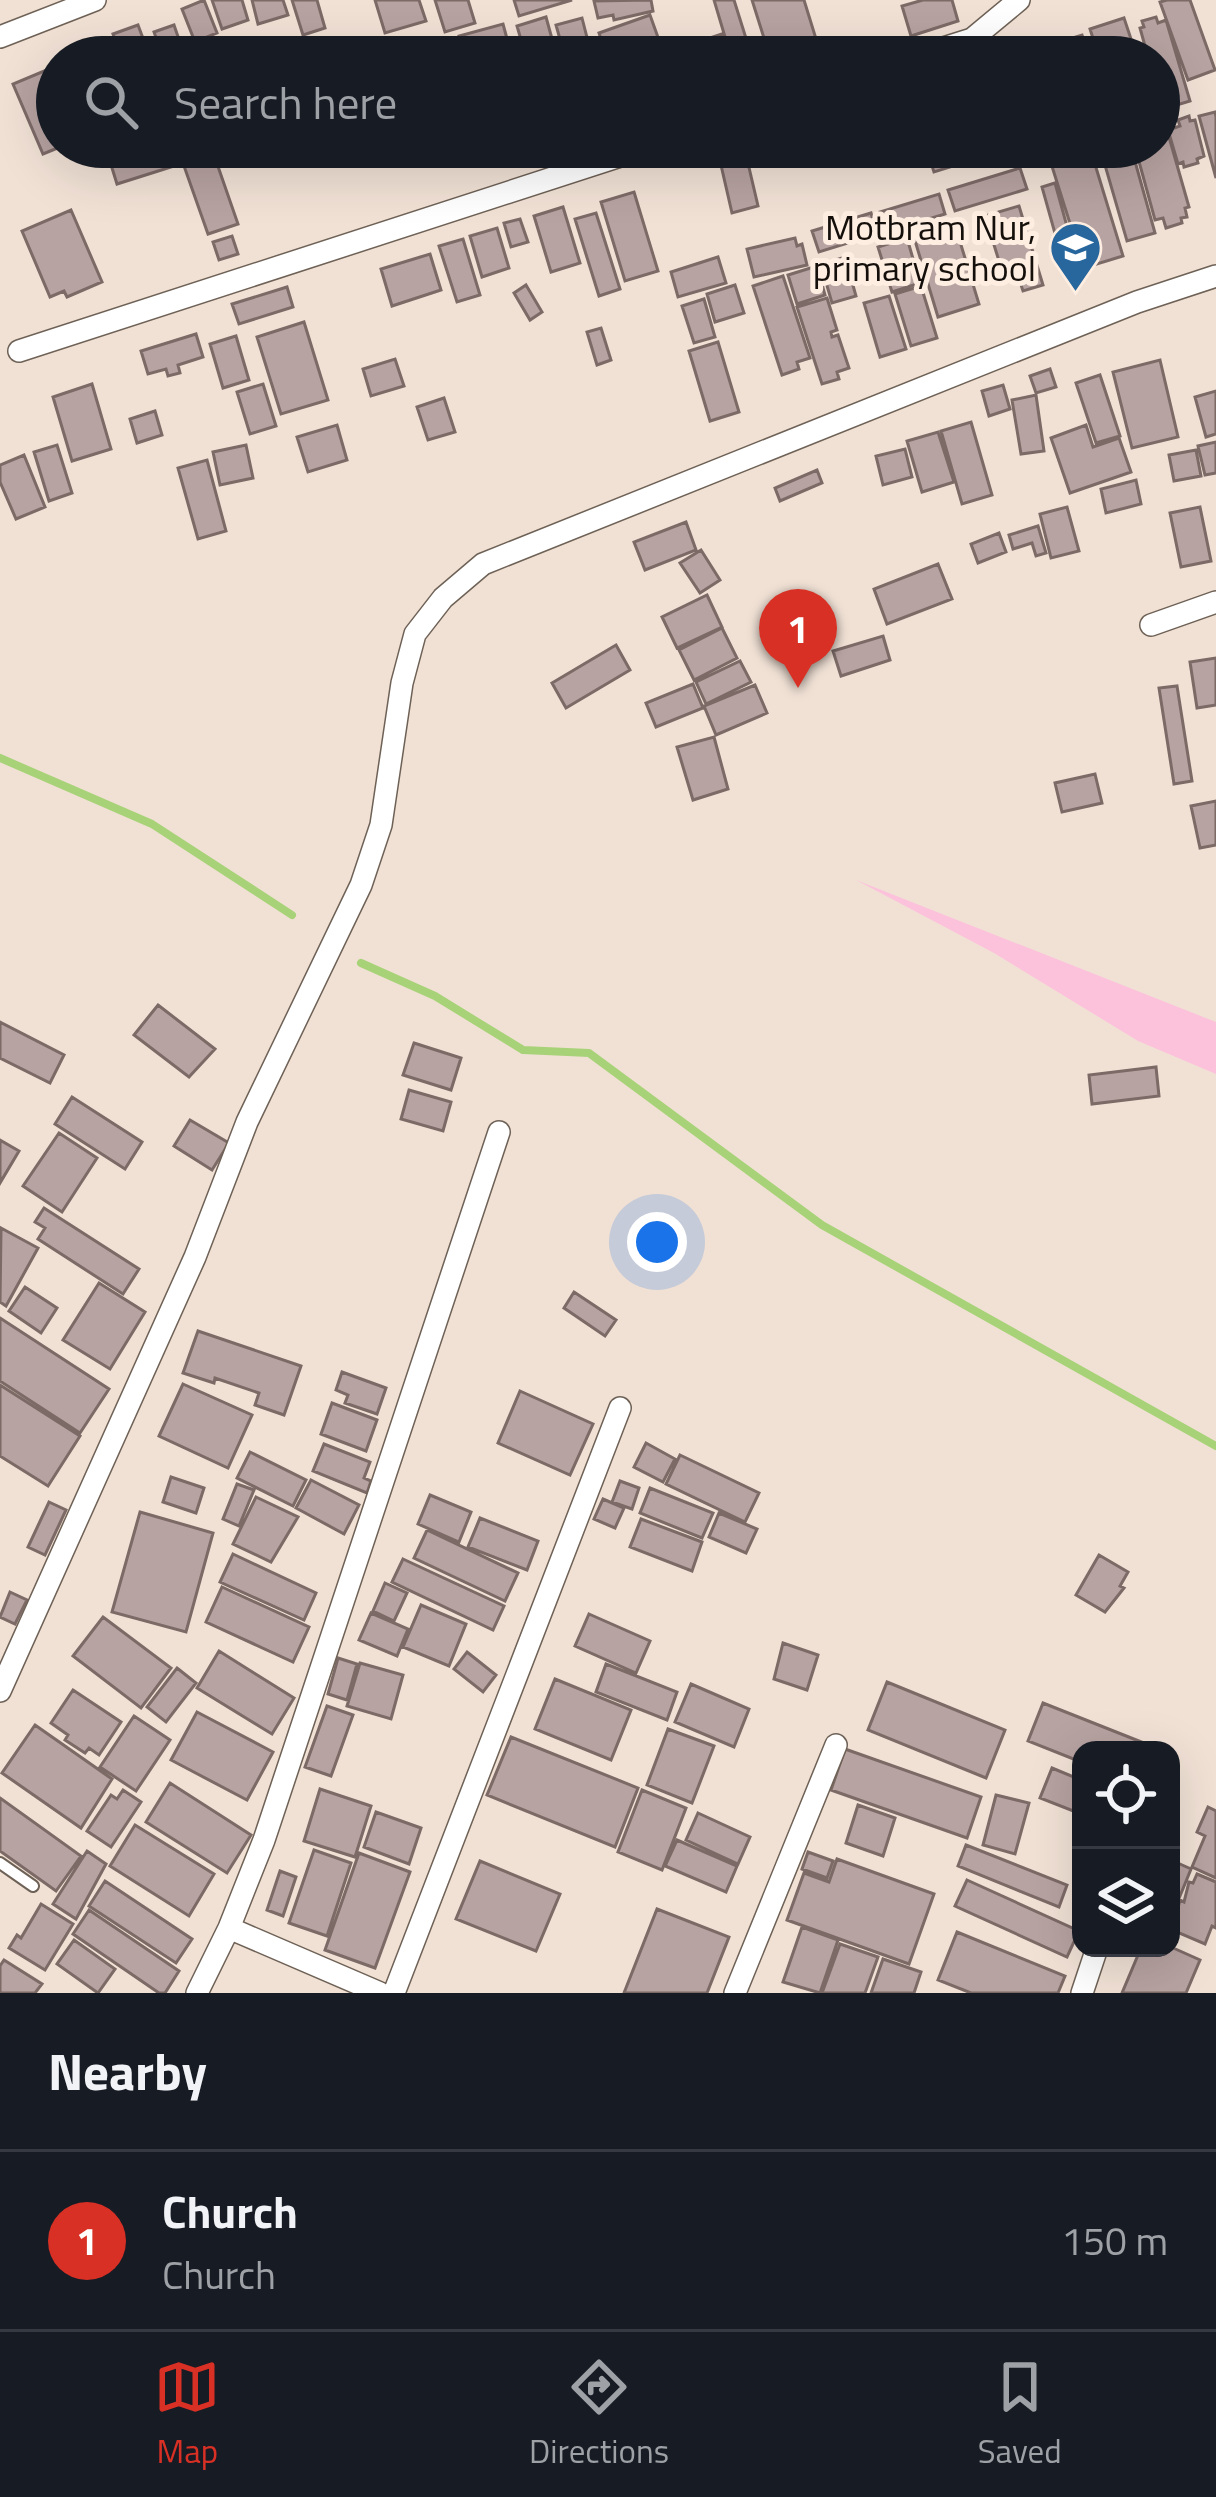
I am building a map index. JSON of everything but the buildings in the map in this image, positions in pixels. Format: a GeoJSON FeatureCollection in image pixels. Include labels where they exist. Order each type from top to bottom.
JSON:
{"type":"FeatureCollection","features":[{"type":"Feature","properties":{"kind":"street"},"geometry":{"type":"LineString","coordinates":[[0,37],[95,0]]}},
{"type":"Feature","properties":{"kind":"street"},"geometry":{"type":"LineString","coordinates":[[975,36],[1019,0]]}},
{"type":"Feature","properties":{"kind":"street"},"geometry":{"type":"LineString","coordinates":[[19,351],[583,168]]}},
{"type":"Feature","properties":{"kind":"street"},"geometry":{"type":"LineString","coordinates":[[0,1691],[195,1257],[247,1122],[361,885],[381,825],[402,683],[415,634],[443,598],[483,564],[597,515],[1137,302],[1216,276]]}},
{"type":"Feature","properties":{"kind":"street"},"geometry":{"type":"LineString","coordinates":[[1151,625],[1216,602]]}},
{"type":"Feature","properties":{"kind":"street"},"geometry":{"type":"LineString","coordinates":[[197,1993],[264,1840],[499,1132]]}},
{"type":"Feature","properties":{"kind":"street"},"geometry":{"type":"LineString","coordinates":[[394,1993],[620,1408]]}},
{"type":"Feature","properties":{"kind":"street"},"geometry":{"type":"LineString","coordinates":[[735,1993],[836,1745]]}},
{"type":"Feature","properties":{"kind":"street"},"geometry":{"type":"LineString","coordinates":[[229,1928],[380,1993]]}},
{"type":"Feature","properties":{"kind":"street"},"geometry":{"type":"LineString","coordinates":[[1082,1993],[1093,1957]]}},
{"type":"Feature","properties":{"kind":"lane"},"geometry":{"type":"LineString","coordinates":[[0,1863],[33,1886]]}},
{"type":"Feature","properties":{"kind":"shaded area"},"geometry":{"type":"Polygon","coordinates":[[[856,880],[1216,1022],[1216,1074],[1138,1041],[994,953],[856,880]]]}},
{"type":"Feature","properties":{"kind":"waterway"},"geometry":{"type":"LineString","coordinates":[[0,758],[152,824],[292,915]]}},
{"type":"Feature","properties":{"kind":"waterway"},"geometry":{"type":"LineString","coordinates":[[361,963],[435,996],[523,1050],[589,1053],[822,1225],[1216,1446]]}},
{"type":"Feature","properties":{"kind":"place","name":"Motbram Nur, primary school"},"geometry":{"type":"Point","coordinates":[1075,293]}},
{"type":"Feature","properties":{"kind":"place","name":"Church"},"geometry":{"type":"Point","coordinates":[798,688]}}]}
